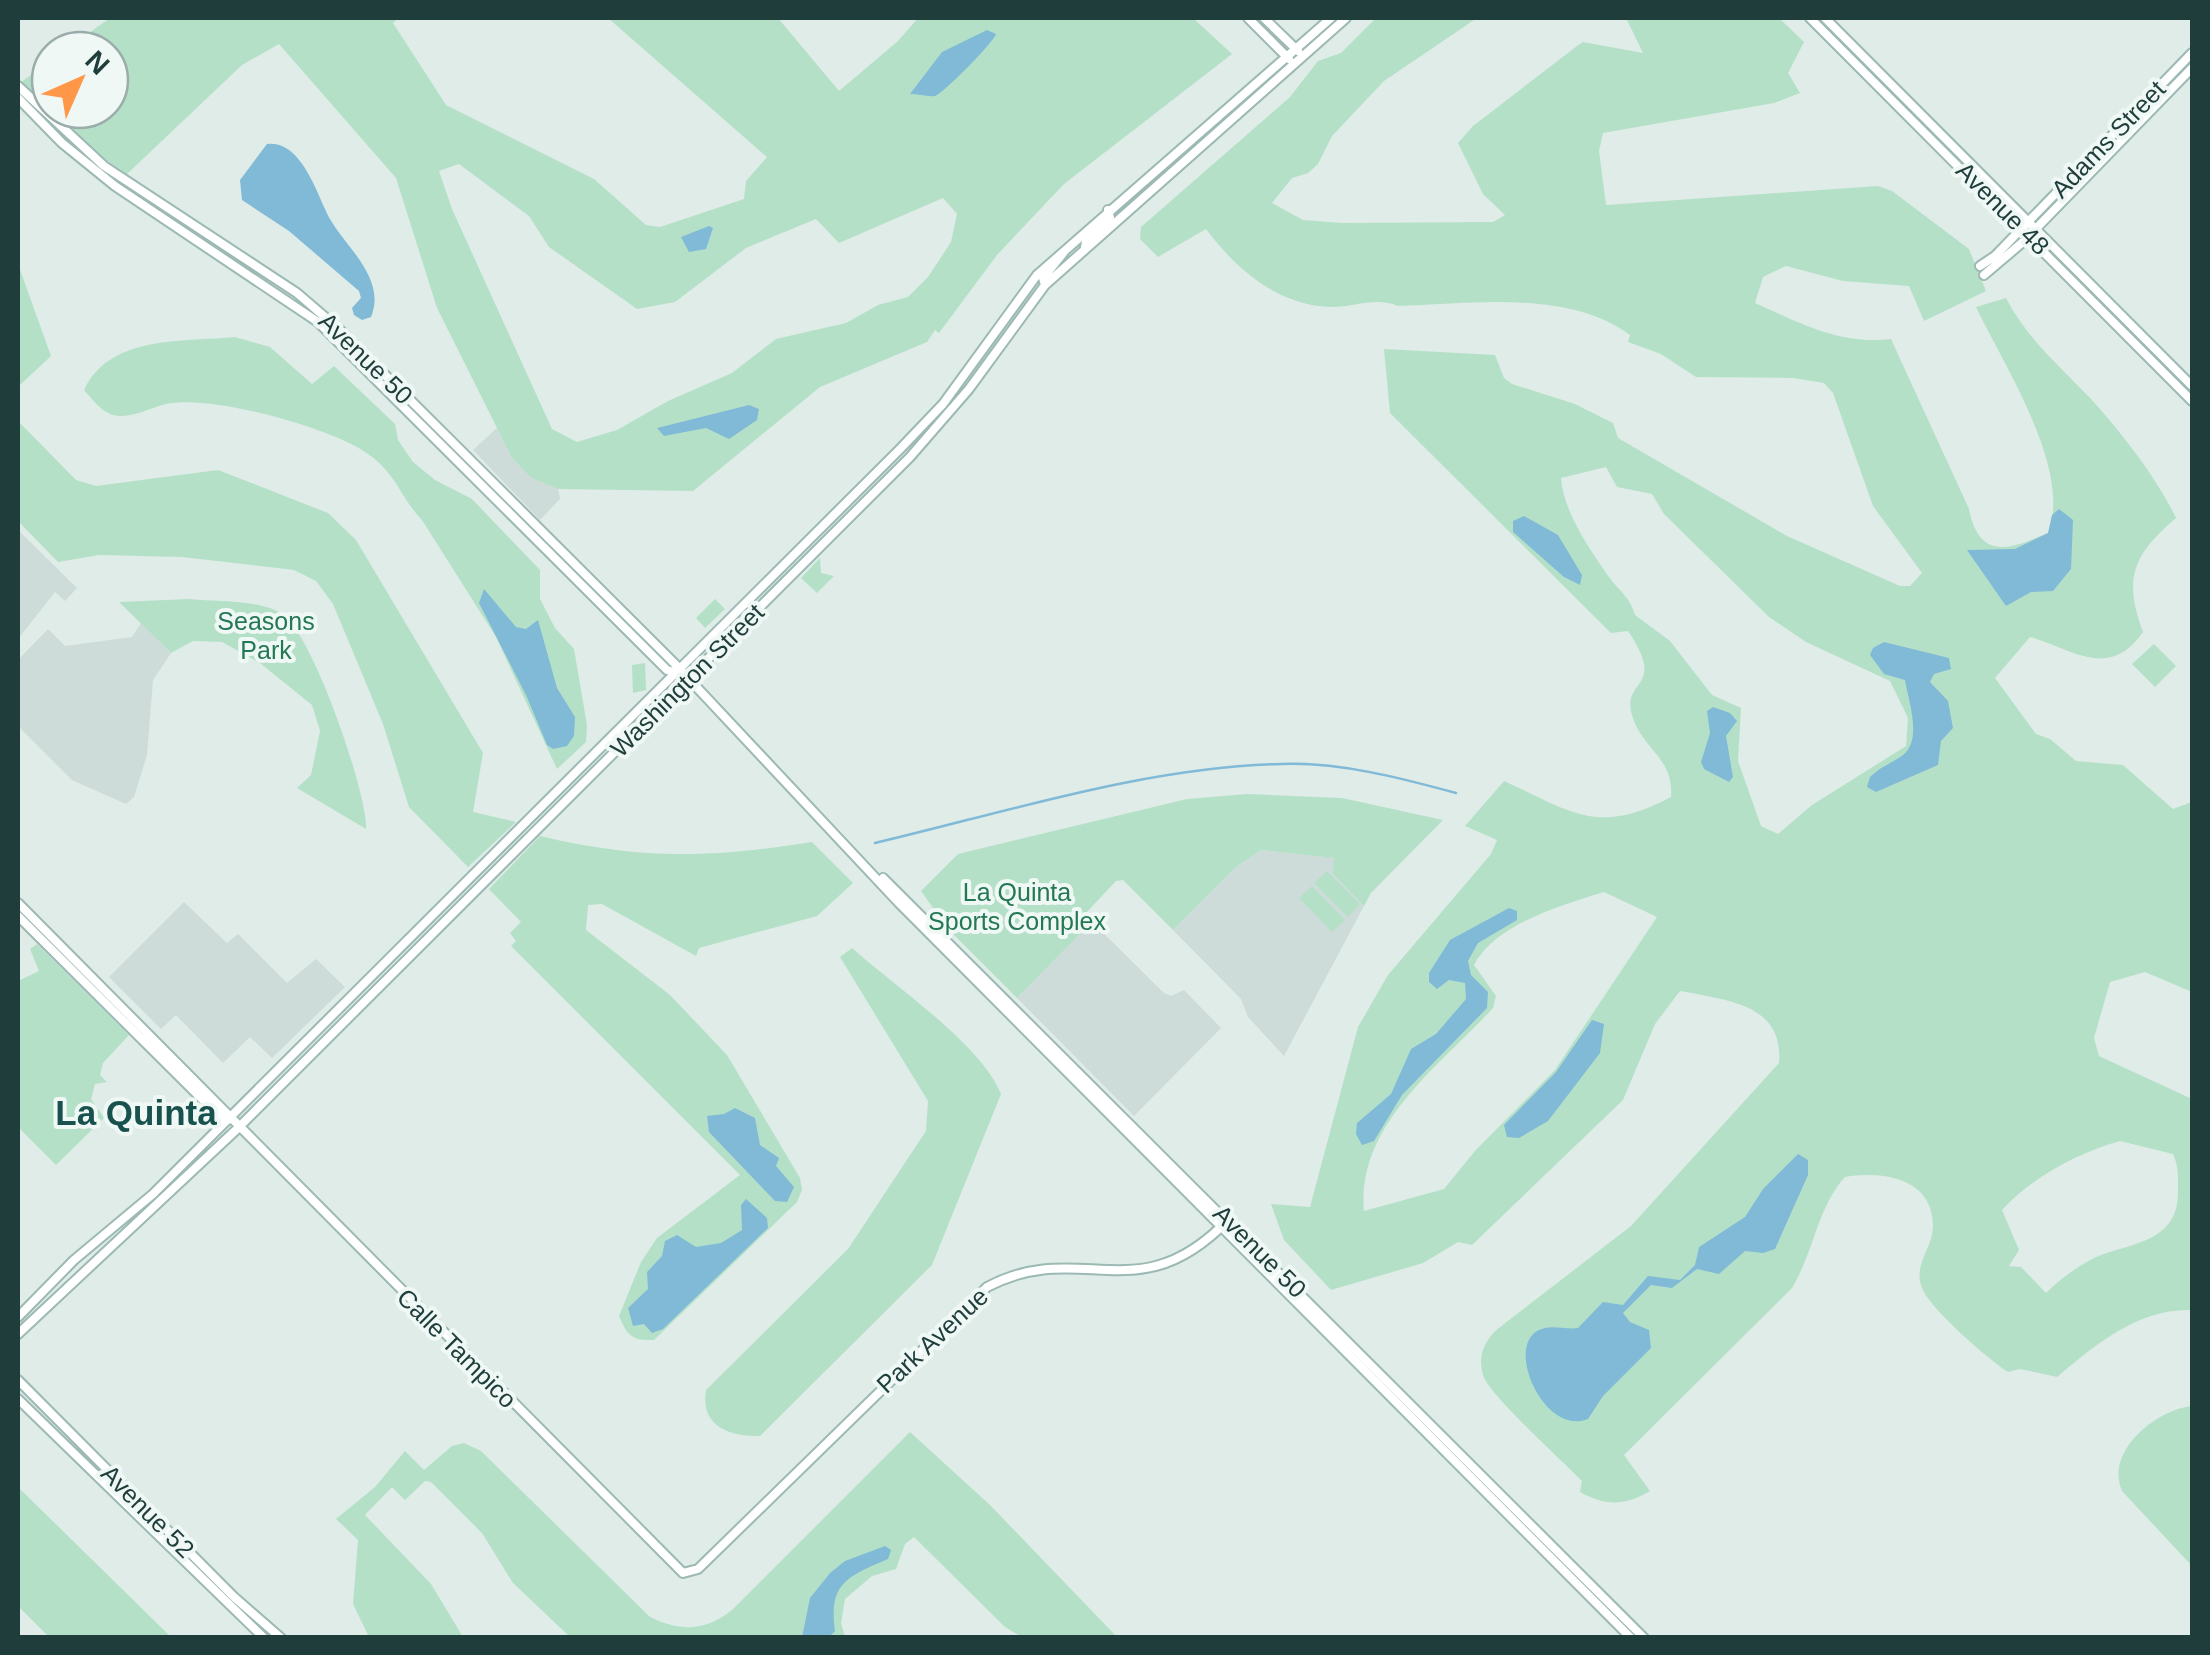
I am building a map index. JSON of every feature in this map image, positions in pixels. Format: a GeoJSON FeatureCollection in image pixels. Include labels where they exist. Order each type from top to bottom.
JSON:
{"type":"FeatureCollection","features":[{"type":"Feature","properties":{"kind":"main road"},"geometry":{"type":"LineString","coordinates":[[1248,18],[1296,66]]}},
{"type":"Feature","properties":{"kind":"main road"},"geometry":{"type":"LineString","coordinates":[[1264,18],[1304,58]]}},
{"type":"Feature","properties":{"kind":"main road","name":"Washington Street"},"geometry":{"type":"LineString","coordinates":[[18,1317],[228,1120],[943,404],[987,339],[1064,248],[1330,18]]}},
{"type":"Feature","properties":{"kind":"main road","name":"Washington Street"},"geometry":{"type":"LineString","coordinates":[[18,1334],[238,1129],[910,457],[968,389],[1045,285],[1346,18]]}},
{"type":"Feature","properties":{"kind":"main road","name":"Avenue 48"},"geometry":{"type":"LineString","coordinates":[[1810,18],[2192,402]]}},
{"type":"Feature","properties":{"kind":"main road","name":"Avenue 48"},"geometry":{"type":"LineString","coordinates":[[1825,18],[2038,227],[2192,386]]}},
{"type":"Feature","properties":{"kind":"main road","name":"Adams Street"},"geometry":{"type":"LineString","coordinates":[[2192,54],[1982,270],[2030,235],[2192,68]]}},
{"type":"Feature","properties":{"kind":"main road","name":"Avenue 50"},"geometry":{"type":"LineString","coordinates":[[18,86],[113,173],[340,330],[872,870],[898,903],[1644,1638]]}},
{"type":"Feature","properties":{"kind":"main road","name":"Avenue 50"},"geometry":{"type":"LineString","coordinates":[[18,98],[62,143],[116,186],[246,266]]}},
{"type":"Feature","properties":{"kind":"main road"},"geometry":{"type":"LineString","coordinates":[[2128,135],[2127,128],[2144,110],[2146,100]]}},
{"type":"Feature","properties":{"kind":"main road"},"geometry":{"type":"LineString","coordinates":[[1085,247],[1087,237],[1110,218],[1108,210]]}},
{"type":"Feature","properties":{"kind":"main road"},"geometry":{"type":"LineString","coordinates":[[1045,285],[1043,278],[1064,256],[1064,248]]}},
{"type":"Feature","properties":{"kind":"main road"},"geometry":{"type":"LineString","coordinates":[[2114,321],[2158,358],[2168,360]]}},
{"type":"Feature","properties":{"kind":"main road","name":"Calle Tampico"},"geometry":{"type":"LineString","coordinates":[[18,903],[223,1109],[228,1120]]}},
{"type":"Feature","properties":{"kind":"main road","name":"Calle Tampico"},"geometry":{"type":"LineString","coordinates":[[18,916],[218,1115],[238,1129],[678,1570],[688,1573]]}},
{"type":"Feature","properties":{"kind":"main road","name":"Avenue 50"},"geometry":{"type":"LineString","coordinates":[[1225,1223],[1631,1638]]}},
{"type":"Feature","properties":{"kind":"main road","name":"Park Avenue"},"geometry":{"type":"LineString","coordinates":[[688,1573],[698,1569],[987,1287],[1008,1276],[1048,1267],[1117,1273],[1166,1265],[1204,1244],[1225,1223]]}},
{"type":"Feature","properties":{"kind":"main road","name":"Avenue 52"},"geometry":{"type":"LineString","coordinates":[[18,1380],[234,1598],[281,1638]]}},
{"type":"Feature","properties":{"kind":"main road","name":"Avenue 52"},"geometry":{"type":"LineString","coordinates":[[18,1399],[264,1638]]}},
{"type":"Feature","properties":{"kind":"shaded area"},"geometry":{"type":"Polygon","coordinates":[[[497,428],[512,458],[531,478],[558,489],[560,499],[540,520],[473,450],[497,428]]]}},
{"type":"Feature","properties":{"kind":"shaded area"},"geometry":{"type":"Polygon","coordinates":[[[18,530],[77,588],[65,601],[55,592],[18,639],[18,530]]]}},
{"type":"Feature","properties":{"kind":"shaded area"},"geometry":{"type":"Polygon","coordinates":[[[141,623],[171,653],[153,680],[147,755],[134,797],[126,804],[72,780],[18,726],[18,660],[48,629],[65,646],[132,637],[141,623]]]}},
{"type":"Feature","properties":{"kind":"shaded area"},"geometry":{"type":"Polygon","coordinates":[[[1261,850],[1335,858],[1333,874],[1364,906],[1284,1056],[1248,1017],[1241,999],[1173,930],[1236,867],[1261,850]]]}},
{"type":"Feature","properties":{"kind":"shaded area"},"geometry":{"type":"Polygon","coordinates":[[[184,902],[227,943],[238,934],[287,983],[316,959],[345,987],[272,1058],[250,1037],[223,1063],[176,1015],[161,1029],[109,977],[184,902]]]}},
{"type":"Feature","properties":{"kind":"shaded area"},"geometry":{"type":"Polygon","coordinates":[[[1092,922],[1164,993],[1171,996],[1184,990],[1221,1028],[1134,1116],[1017,998],[1092,922]]]}},
{"type":"Feature","properties":{"kind":"green space"},"geometry":{"type":"Polygon","coordinates":[[[110,18],[398,18],[393,23],[446,105],[594,179],[646,225],[660,227],[744,199],[746,181],[767,157],[608,18],[778,18],[839,91],[898,41],[918,18],[1193,18],[1232,54],[1064,184],[997,255],[939,333],[935,330],[927,342],[820,387],[693,491],[558,489],[531,478],[512,458],[437,308],[396,178],[279,44],[242,65],[127,174],[70,130],[130,130],[130,30],[93,30],[110,18]],[[459,164],[439,171],[452,209],[552,429],[577,442],[617,430],[668,401],[732,373],[776,339],[846,323],[878,305],[908,297],[928,277],[951,242],[957,214],[943,198],[839,243],[816,219],[746,248],[675,302],[637,309],[549,247],[529,216],[459,164]]]}},
{"type":"Feature","properties":{"kind":"green space"},"geometry":{"type":"Polygon","coordinates":[[[1376,18],[1477,18],[1384,81],[1332,136],[1318,164],[1308,173],[1292,178],[1272,203],[1303,220],[1493,222],[1505,215],[1483,194],[1458,143],[1473,126],[1577,46],[1583,42],[1643,53],[1626,18],[1779,18],[1804,42],[1788,73],[1800,93],[1774,103],[1603,133],[1599,151],[1606,205],[1878,186],[1892,191],[1969,249],[1986,291],[1924,321],[1909,286],[1843,281],[1786,266],[1763,277],[1755,303],[1837,336],[1891,339],[1974,526],[1990,544],[2011,546],[2048,533],[2053,508],[2051,479],[2032,418],[1976,307],[2006,298],[2034,339],[2102,412],[2149,471],[2176,518],[2150,544],[2136,569],[2134,597],[2143,632],[2130,647],[2103,658],[2075,654],[2030,637],[1995,678],[2036,734],[2050,739],[2076,761],[2123,765],[2173,809],[2192,802],[2192,992],[2145,972],[2110,982],[2094,1038],[2099,1056],[2192,1099],[2192,1310],[2154,1315],[2119,1330],[2057,1377],[2020,1369],[2008,1372],[1950,1323],[1924,1292],[1921,1266],[1933,1226],[1924,1197],[1915,1187],[1889,1177],[1845,1177],[1828,1202],[1792,1288],[1624,1455],[1650,1491],[1615,1502],[1580,1492],[1582,1481],[1488,1384],[1481,1356],[1495,1331],[1631,1226],[1779,1063],[1778,1043],[1762,1016],[1732,1002],[1680,991],[1655,1024],[1623,1100],[1472,1245],[1458,1242],[1423,1263],[1331,1290],[1284,1240],[1271,1204],[1310,1207],[1358,1027],[1388,975],[1491,854],[1497,840],[1465,826],[1504,781],[1567,810],[1604,817],[1646,809],[1671,797],[1668,772],[1632,715],[1630,703],[1644,674],[1644,664],[1628,631],[1611,633],[1390,413],[1384,349],[1495,355],[1504,378],[1512,384],[1575,404],[1613,423],[1618,438],[1787,536],[1900,586],[1910,586],[1922,573],[1873,506],[1833,393],[1824,383],[1793,378],[1696,377],[1661,354],[1628,342],[1630,335],[1605,320],[1549,305],[1310,304],[1259,282],[1230,258],[1206,229],[1158,257],[1140,239],[1141,227],[1290,97],[1318,61],[1341,53],[1376,18]],[[1606,467],[1561,478],[1572,517],[1635,615],[1670,641],[1712,695],[1741,708],[1738,761],[1761,826],[1778,834],[1812,805],[1906,746],[1908,718],[1890,681],[1806,642],[1769,617],[1664,514],[1652,494],[1617,487],[1606,467]],[[1604,892],[1550,910],[1497,938],[1474,965],[1496,996],[1493,1008],[1406,1098],[1388,1123],[1365,1180],[1364,1211],[1444,1189],[1475,1151],[1555,1070],[1657,917],[1604,892]],[[2120,1141],[2041,1177],[2002,1210],[2019,1250],[2009,1266],[2021,1267],[2046,1293],[2089,1261],[2154,1236],[2172,1219],[2178,1192],[2173,1154],[2120,1141]]]}},
{"type":"Feature","properties":{"kind":"green space"},"geometry":{"type":"Polygon","coordinates":[[[30,76],[30,92],[20,83],[30,76]]]}},
{"type":"Feature","properties":{"kind":"green space"},"geometry":{"type":"Polygon","coordinates":[[[18,264],[51,356],[20,385],[18,421],[18,264]]]}},
{"type":"Feature","properties":{"kind":"green space"},"geometry":{"type":"Polygon","coordinates":[[[235,337],[270,347],[312,384],[334,366],[395,424],[398,440],[413,462],[435,480],[472,499],[540,570],[540,599],[555,628],[574,649],[587,725],[586,742],[557,769],[496,637],[422,520],[380,464],[339,439],[240,408],[172,403],[132,415],[114,415],[99,407],[84,390],[96,372],[129,350],[171,341],[235,337]]]}},
{"type":"Feature","properties":{"kind":"green space"},"geometry":{"type":"Polygon","coordinates":[[[18,421],[76,480],[96,486],[218,470],[328,513],[356,540],[483,753],[473,812],[516,822],[468,867],[409,807],[383,724],[333,604],[316,581],[294,570],[182,557],[99,555],[58,562],[18,521],[18,421]]]}},
{"type":"Feature","properties":{"kind":"green space"},"geometry":{"type":"Polygon","coordinates":[[[820,558],[821,573],[834,576],[817,593],[801,578],[820,558]]]}},
{"type":"Feature","properties":{"kind":"green space","name":"Seasons Park"},"geometry":{"type":"Polygon","coordinates":[[[190,599],[262,606],[282,614],[294,627],[336,715],[358,783],[366,829],[297,788],[311,775],[320,731],[312,705],[260,663],[222,642],[193,641],[171,653],[119,602],[190,599]]]}},
{"type":"Feature","properties":{"kind":"green space"},"geometry":{"type":"Polygon","coordinates":[[[715,599],[725,609],[705,628],[696,618],[715,599]]]}},
{"type":"Feature","properties":{"kind":"green space"},"geometry":{"type":"Polygon","coordinates":[[[2154,644],[2176,666],[2155,687],[2132,664],[2154,644]]]}},
{"type":"Feature","properties":{"kind":"green space"},"geometry":{"type":"Polygon","coordinates":[[[645,663],[646,690],[633,693],[632,665],[645,663]]]}},
{"type":"Feature","properties":{"kind":"green space","name":"La Quinta Sports Complex"},"geometry":{"type":"Polygon","coordinates":[[[1247,794],[1342,798],[1443,820],[1371,893],[1364,906],[1333,874],[1334,858],[1261,850],[1236,867],[1173,930],[1123,880],[1116,881],[1085,914],[1092,922],[1017,998],[948,929],[921,891],[958,854],[1187,799],[1247,794]]]}},
{"type":"Feature","properties":{"kind":"green space"},"geometry":{"type":"Polygon","coordinates":[[[540,836],[611,849],[676,854],[812,842],[853,883],[817,916],[699,948],[696,956],[602,904],[588,905],[586,930],[670,995],[727,1055],[800,1178],[802,1190],[797,1202],[654,1340],[632,1336],[619,1316],[641,1262],[657,1238],[740,1175],[511,946],[516,941],[510,933],[521,922],[489,889],[540,836]]]}},
{"type":"Feature","properties":{"kind":"green space"},"geometry":{"type":"Polygon","coordinates":[[[1327,871],[1360,904],[1348,917],[1314,883],[1327,871]]]}},
{"type":"Feature","properties":{"kind":"green space"},"geometry":{"type":"Polygon","coordinates":[[[1312,886],[1345,920],[1332,932],[1299,898],[1312,886]]]}},
{"type":"Feature","properties":{"kind":"green space"},"geometry":{"type":"Polygon","coordinates":[[[37,944],[129,1035],[103,1063],[100,1075],[107,1082],[95,1084],[91,1099],[104,1118],[56,1165],[18,1127],[18,981],[39,971],[30,949],[37,944]]]}},
{"type":"Feature","properties":{"kind":"green space"},"geometry":{"type":"Polygon","coordinates":[[[852,948],[956,1036],[991,1075],[1001,1094],[932,1265],[760,1436],[738,1434],[712,1421],[705,1402],[706,1390],[848,1249],[926,1131],[928,1101],[840,957],[852,948]]]}},
{"type":"Feature","properties":{"kind":"green space"},"geometry":{"type":"Polygon","coordinates":[[[2192,1406],[2192,1566],[2122,1491],[2119,1476],[2127,1448],[2137,1435],[2163,1415],[2192,1406]]]}},
{"type":"Feature","properties":{"kind":"green space"},"geometry":{"type":"Polygon","coordinates":[[[910,1432],[990,1505],[1117,1637],[1022,1637],[1005,1627],[914,1537],[905,1544],[896,1569],[872,1576],[845,1599],[841,1623],[845,1637],[570,1637],[513,1583],[482,1533],[431,1482],[425,1481],[405,1500],[392,1487],[365,1515],[431,1584],[463,1637],[369,1637],[353,1604],[358,1540],[336,1519],[375,1487],[405,1451],[424,1470],[452,1446],[464,1443],[481,1451],[650,1617],[693,1627],[713,1622],[732,1610],[910,1432]]]}},
{"type":"Feature","properties":{"kind":"green space"},"geometry":{"type":"Polygon","coordinates":[[[18,1488],[171,1637],[49,1637],[18,1606],[18,1488]]]}},
{"type":"Feature","properties":{"kind":"water"},"geometry":{"type":"Polygon","coordinates":[[[987,30],[996,34],[993,39],[940,93],[910,94],[942,52],[987,30]]]}},
{"type":"Feature","properties":{"kind":"water"},"geometry":{"type":"Polygon","coordinates":[[[267,144],[290,151],[307,171],[330,219],[369,276],[374,303],[371,317],[362,320],[354,315],[352,308],[361,298],[359,291],[289,231],[242,200],[240,180],[267,144]]]}},
{"type":"Feature","properties":{"kind":"water"},"geometry":{"type":"Polygon","coordinates":[[[709,226],[713,228],[706,249],[689,252],[681,237],[709,226]]]}},
{"type":"Feature","properties":{"kind":"water"},"geometry":{"type":"Polygon","coordinates":[[[749,405],[759,409],[757,420],[729,439],[706,428],[664,436],[657,428],[749,405]]]}},
{"type":"Feature","properties":{"kind":"water"},"geometry":{"type":"Polygon","coordinates":[[[2059,509],[2073,520],[2071,569],[2053,591],[2031,592],[2006,606],[1967,550],[2015,549],[2048,533],[2052,515],[2059,509]]]}},
{"type":"Feature","properties":{"kind":"water"},"geometry":{"type":"Polygon","coordinates":[[[1524,516],[1558,535],[1582,575],[1580,585],[1564,577],[1513,532],[1513,521],[1524,516]]]}},
{"type":"Feature","properties":{"kind":"water"},"geometry":{"type":"Polygon","coordinates":[[[484,589],[516,627],[526,629],[538,620],[557,688],[575,717],[574,736],[567,746],[553,749],[547,745],[479,603],[484,589]]]}},
{"type":"Feature","properties":{"kind":"water"},"geometry":{"type":"Polygon","coordinates":[[[1884,642],[1949,658],[1951,669],[1934,674],[1930,682],[1948,701],[1953,728],[1941,741],[1938,765],[1876,792],[1867,787],[1870,777],[1903,755],[1913,730],[1905,680],[1884,674],[1870,655],[1873,648],[1884,642]]]}},
{"type":"Feature","properties":{"kind":"water"},"geometry":{"type":"Polygon","coordinates":[[[1713,707],[1730,713],[1737,721],[1726,736],[1733,777],[1729,782],[1704,769],[1701,762],[1710,733],[1707,711],[1713,707]]]}},
{"type":"Feature","properties":{"kind":"water"},"geometry":{"type":"Polygon","coordinates":[[[1509,908],[1517,911],[1517,920],[1478,943],[1468,961],[1471,975],[1488,992],[1487,1008],[1402,1095],[1374,1141],[1362,1145],[1356,1134],[1357,1123],[1391,1094],[1411,1049],[1436,1034],[1466,999],[1465,983],[1449,980],[1437,989],[1429,982],[1429,973],[1450,940],[1509,908]]]}},
{"type":"Feature","properties":{"kind":"water"},"geometry":{"type":"Polygon","coordinates":[[[1592,1020],[1604,1024],[1600,1053],[1548,1121],[1519,1138],[1507,1137],[1504,1125],[1556,1072],[1592,1020]]]}},
{"type":"Feature","properties":{"kind":"water"},"geometry":{"type":"Polygon","coordinates":[[[735,1108],[755,1118],[760,1145],[779,1158],[776,1166],[794,1187],[787,1202],[775,1201],[709,1132],[707,1116],[735,1108]]]}},
{"type":"Feature","properties":{"kind":"water"},"geometry":{"type":"Polygon","coordinates":[[[1798,1154],[1808,1160],[1808,1175],[1775,1249],[1763,1253],[1745,1251],[1719,1274],[1697,1269],[1672,1288],[1651,1285],[1623,1313],[1630,1322],[1649,1330],[1651,1348],[1603,1396],[1588,1419],[1572,1421],[1557,1415],[1544,1403],[1528,1370],[1529,1339],[1544,1328],[1578,1328],[1603,1302],[1623,1305],[1648,1276],[1680,1280],[1695,1265],[1699,1247],[1745,1217],[1763,1189],[1798,1154]]]}},
{"type":"Feature","properties":{"kind":"water"},"geometry":{"type":"Polygon","coordinates":[[[746,1199],[767,1218],[768,1228],[663,1329],[652,1333],[644,1324],[633,1326],[628,1308],[648,1289],[647,1272],[662,1256],[665,1241],[677,1235],[696,1247],[721,1243],[742,1230],[741,1205],[746,1199]]]}},
{"type":"Feature","properties":{"kind":"water"},"geometry":{"type":"Polygon","coordinates":[[[885,1546],[891,1550],[888,1559],[852,1577],[838,1592],[835,1631],[829,1637],[802,1637],[810,1598],[830,1573],[845,1561],[885,1546]]]}},
{"type":"Feature","properties":{"kind":"waterway"},"geometry":{"type":"LineString","coordinates":[[875,843],[1128,782],[1231,767],[1282,764],[1348,768],[1456,793]]}},
{"type":"Feature","properties":{"kind":"district","name":"La Quinta"},"geometry":{"type":"Point","coordinates":[136,1113]}}]}
